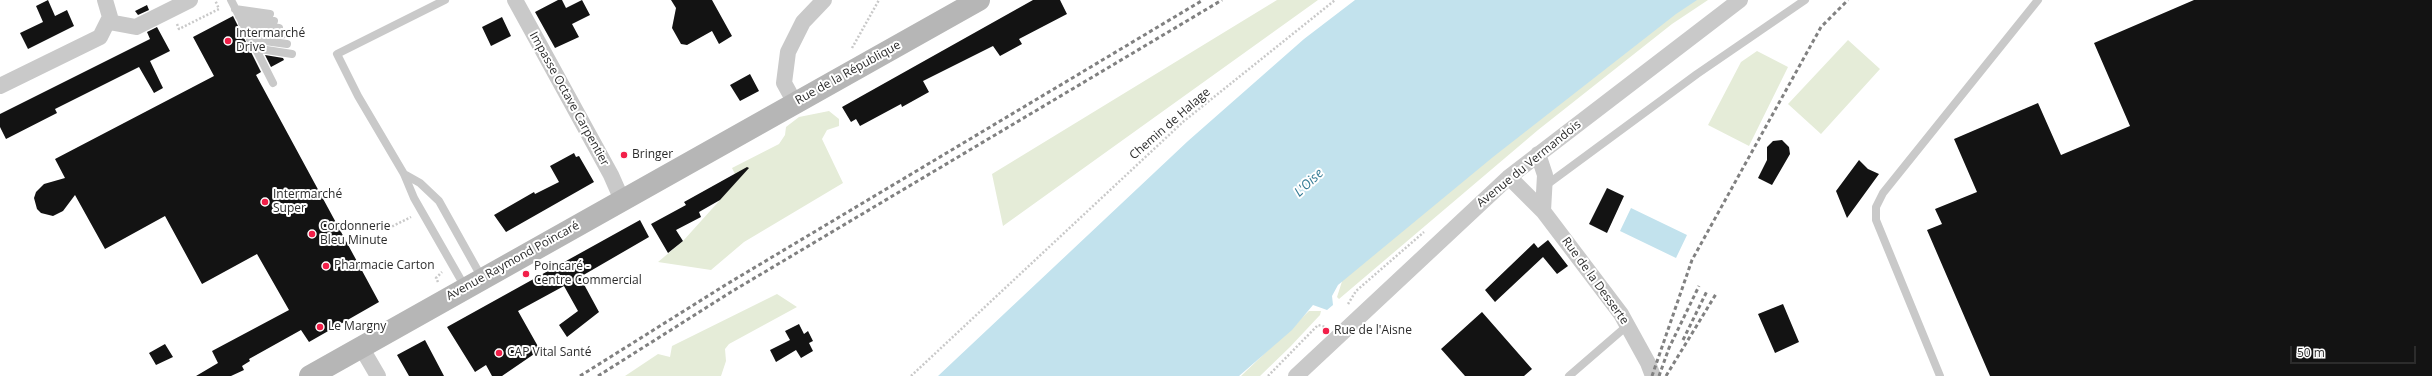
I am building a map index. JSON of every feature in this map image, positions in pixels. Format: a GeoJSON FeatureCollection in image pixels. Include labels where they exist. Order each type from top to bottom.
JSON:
{"type":"FeatureCollection","features":[{"type":"Feature","properties":{"kind":"main road","name":"Rue de la République"},"geometry":{"type":"LineString","coordinates":[[717,147],[979,0]]}},
{"type":"Feature","properties":{"kind":"main road","name":"Avenue Raymond Poincaré"},"geometry":{"type":"LineString","coordinates":[[310,376],[717,147]]}},
{"type":"Feature","properties":{"kind":"street"},"geometry":{"type":"LineString","coordinates":[[0,86],[100,37],[109,22],[110,17],[105,0]]}},
{"type":"Feature","properties":{"kind":"street"},"geometry":{"type":"LineString","coordinates":[[109,22],[136,27],[190,0]]}},
{"type":"Feature","properties":{"kind":"street","name":"Impasse Octave Carpentier"},"geometry":{"type":"LineString","coordinates":[[515,0],[611,175],[622,200]]}},
{"type":"Feature","properties":{"kind":"street"},"geometry":{"type":"LineString","coordinates":[[795,103],[784,83],[788,52],[803,22],[824,0]]}},
{"type":"Feature","properties":{"kind":"street","name":"Avenue du Vermandois"},"geometry":{"type":"LineString","coordinates":[[1296,376],[1508,177],[1740,0]]}},
{"type":"Feature","properties":{"kind":"street"},"geometry":{"type":"LineString","coordinates":[[1538,154],[1545,175],[1543,211]]}},
{"type":"Feature","properties":{"kind":"street","name":"Rue de la Desserte"},"geometry":{"type":"LineString","coordinates":[[1508,177],[1543,211],[1628,325],[1653,376]]}},
{"type":"Feature","properties":{"kind":"street"},"geometry":{"type":"LineString","coordinates":[[361,347],[378,376]]}},
{"type":"Feature","properties":{"kind":"lane"},"geometry":{"type":"LineString","coordinates":[[231,0],[273,83]]}},
{"type":"Feature","properties":{"kind":"lane"},"geometry":{"type":"LineString","coordinates":[[445,0],[337,54],[358,96],[404,174],[414,198],[474,283]]}},
{"type":"Feature","properties":{"kind":"lane"},"geometry":{"type":"LineString","coordinates":[[1544,186],[1697,74],[1805,0]]}},
{"type":"Feature","properties":{"kind":"lane"},"geometry":{"type":"LineString","coordinates":[[1940,376],[1876,220],[1876,207],[1883,193],[2038,0]]}},
{"type":"Feature","properties":{"kind":"lane"},"geometry":{"type":"LineString","coordinates":[[240,19],[272,17]]}},
{"type":"Feature","properties":{"kind":"lane"},"geometry":{"type":"LineString","coordinates":[[240,19],[280,32]]}},
{"type":"Feature","properties":{"kind":"lane"},"geometry":{"type":"LineString","coordinates":[[250,39],[287,44]]}},
{"type":"Feature","properties":{"kind":"lane"},"geometry":{"type":"LineString","coordinates":[[254,48],[292,54]]}},
{"type":"Feature","properties":{"kind":"lane"},"geometry":{"type":"LineString","coordinates":[[404,174],[420,183],[439,201],[474,283]]}},
{"type":"Feature","properties":{"kind":"lane"},"geometry":{"type":"LineString","coordinates":[[1569,376],[1628,325]]}},
{"type":"Feature","properties":{"kind":"path"},"geometry":{"type":"LineString","coordinates":[[848,55],[879,0]]}},
{"type":"Feature","properties":{"kind":"path","name":"Chemin de Halage"},"geometry":{"type":"LineString","coordinates":[[911,376],[1184,121],[1335,0]]}},
{"type":"Feature","properties":{"kind":"path"},"geometry":{"type":"LineString","coordinates":[[385,230],[394,226]]}},
{"type":"Feature","properties":{"kind":"green space"},"geometry":{"type":"Polygon","coordinates":[[[1277,0],[1318,0],[1003,226],[992,174],[1277,0]]]}},
{"type":"Feature","properties":{"kind":"green space"},"geometry":{"type":"Polygon","coordinates":[[[1680,0],[1708,0],[1672,24],[1538,130],[1339,299],[1337,297],[1345,272],[1680,0]]]}},
{"type":"Feature","properties":{"kind":"green space"},"geometry":{"type":"Polygon","coordinates":[[[1848,40],[1880,69],[1821,134],[1788,104],[1848,40]]]}},
{"type":"Feature","properties":{"kind":"green space"},"geometry":{"type":"Polygon","coordinates":[[[1757,51],[1788,67],[1749,146],[1708,125],[1741,62],[1757,51]]]}},
{"type":"Feature","properties":{"kind":"green space"},"geometry":{"type":"Polygon","coordinates":[[[829,111],[839,119],[839,126],[827,130],[822,139],[843,183],[744,242],[711,270],[658,262],[683,241],[738,180],[732,168],[779,144],[785,135],[786,127],[799,117],[829,111]]]}},
{"type":"Feature","properties":{"kind":"green space"},"geometry":{"type":"Polygon","coordinates":[[[777,294],[797,307],[729,344],[725,349],[726,361],[721,376],[625,376],[658,354],[670,357],[672,346],[777,294]]]}},
{"type":"Feature","properties":{"kind":"green space"},"geometry":{"type":"Polygon","coordinates":[[[1309,311],[1321,311],[1320,315],[1290,347],[1260,376],[1241,376],[1309,311]]]}},
{"type":"Feature","properties":{"kind":"water","name":"L'Oise"},"geometry":{"type":"Polygon","coordinates":[[[1355,0],[1697,0],[1676,14],[1493,157],[1338,285],[1332,296],[1333,305],[1327,310],[1313,305],[1292,330],[1239,376],[938,376],[1188,141],[1304,39],[1355,0]]]}},
{"type":"Feature","properties":{"kind":"water"},"geometry":{"type":"Polygon","coordinates":[[[1631,208],[1687,235],[1676,258],[1620,231],[1631,208]]]}},
{"type":"Feature","properties":{"kind":"building"},"geometry":{"type":"Polygon","coordinates":[[[48,0],[55,16],[67,10],[74,26],[28,49],[20,33],[43,22],[36,6],[48,0]]]}},
{"type":"Feature","properties":{"kind":"building"},"geometry":{"type":"Polygon","coordinates":[[[558,0],[562,0],[566,8],[582,0],[590,15],[572,24],[579,37],[555,48],[535,12],[558,0]]]}},
{"type":"Feature","properties":{"kind":"building"},"geometry":{"type":"Polygon","coordinates":[[[671,0],[712,0],[732,36],[719,44],[712,31],[687,45],[681,44],[672,28],[676,8],[671,0]]]}},
{"type":"Feature","properties":{"kind":"building"},"geometry":{"type":"Polygon","coordinates":[[[1033,0],[1060,0],[1067,14],[1019,39],[1022,44],[1000,56],[993,46],[923,81],[929,92],[902,107],[901,104],[860,126],[856,119],[851,122],[842,107],[1033,0]]]}},
{"type":"Feature","properties":{"kind":"building"},"geometry":{"type":"Polygon","coordinates":[[[2194,0],[2432,0],[2432,376],[1990,376],[1927,230],[1942,224],[1935,209],[1977,192],[1954,139],[2038,103],[2061,155],[2130,126],[2094,43],[2194,0]]]}},
{"type":"Feature","properties":{"kind":"building"},"geometry":{"type":"Polygon","coordinates":[[[147,5],[149,10],[138,15],[135,11],[147,5]]]}},
{"type":"Feature","properties":{"kind":"building"},"geometry":{"type":"Polygon","coordinates":[[[233,16],[261,72],[256,75],[379,302],[309,342],[301,330],[249,359],[250,361],[242,366],[244,370],[231,376],[196,376],[218,363],[212,351],[289,310],[257,254],[202,284],[165,216],[105,249],[75,195],[63,211],[53,216],[41,213],[37,209],[34,198],[36,192],[44,184],[65,178],[55,159],[214,76],[193,37],[233,16]]]}},
{"type":"Feature","properties":{"kind":"building"},"geometry":{"type":"Polygon","coordinates":[[[502,17],[511,36],[491,46],[482,27],[502,17]]]}},
{"type":"Feature","properties":{"kind":"building"},"geometry":{"type":"Polygon","coordinates":[[[157,27],[170,51],[150,61],[163,88],[154,93],[139,67],[55,109],[57,113],[6,139],[0,127],[0,114],[150,39],[147,32],[157,27]]]}},
{"type":"Feature","properties":{"kind":"building"},"geometry":{"type":"Polygon","coordinates":[[[265,55],[283,58],[284,60],[271,67],[265,55]]]}},
{"type":"Feature","properties":{"kind":"building"},"geometry":{"type":"Polygon","coordinates":[[[750,74],[759,91],[740,101],[730,85],[750,74]]]}},
{"type":"Feature","properties":{"kind":"building"},"geometry":{"type":"Polygon","coordinates":[[[1782,140],[1789,147],[1790,154],[1772,185],[1758,178],[1767,160],[1767,147],[1773,141],[1782,140]]]}},
{"type":"Feature","properties":{"kind":"building"},"geometry":{"type":"Polygon","coordinates":[[[574,153],[576,157],[579,156],[594,182],[506,232],[494,215],[534,192],[535,194],[559,182],[550,166],[574,153]]]}},
{"type":"Feature","properties":{"kind":"building"},"geometry":{"type":"Polygon","coordinates":[[[1859,160],[1868,169],[1879,174],[1847,218],[1836,191],[1859,160]]]}},
{"type":"Feature","properties":{"kind":"building"},"geometry":{"type":"Polygon","coordinates":[[[747,167],[749,168],[720,200],[699,212],[701,217],[676,230],[683,241],[668,253],[651,224],[686,205],[684,202],[747,167]]]}},
{"type":"Feature","properties":{"kind":"building"},"geometry":{"type":"Polygon","coordinates":[[[1607,188],[1624,196],[1607,233],[1589,224],[1607,188]]]}},
{"type":"Feature","properties":{"kind":"building"},"geometry":{"type":"Polygon","coordinates":[[[640,220],[649,237],[580,277],[599,312],[567,337],[559,325],[578,311],[564,286],[518,311],[540,350],[502,376],[492,376],[486,365],[475,372],[447,327],[640,220]]]}},
{"type":"Feature","properties":{"kind":"building"},"geometry":{"type":"Polygon","coordinates":[[[1548,240],[1568,266],[1557,274],[1543,257],[1495,302],[1485,290],[1534,243],[1538,248],[1548,240]]]}},
{"type":"Feature","properties":{"kind":"building"},"geometry":{"type":"Polygon","coordinates":[[[1783,304],[1799,342],[1775,353],[1758,314],[1783,304]]]}},
{"type":"Feature","properties":{"kind":"building"},"geometry":{"type":"Polygon","coordinates":[[[1482,312],[1532,369],[1524,376],[1465,376],[1441,349],[1482,312]]]}},
{"type":"Feature","properties":{"kind":"building"},"geometry":{"type":"Polygon","coordinates":[[[799,324],[804,334],[808,331],[813,341],[809,343],[813,351],[801,358],[796,350],[776,362],[770,350],[790,340],[785,331],[799,324]]]}},
{"type":"Feature","properties":{"kind":"building"},"geometry":{"type":"Polygon","coordinates":[[[425,340],[444,376],[409,376],[397,355],[425,340]]]}},
{"type":"Feature","properties":{"kind":"building"},"geometry":{"type":"Polygon","coordinates":[[[165,344],[173,357],[156,365],[149,353],[165,344]]]}},
{"type":"Feature","properties":{"kind":"railway"},"geometry":{"type":"LineString","coordinates":[[580,376],[727,284],[1203,0]]}},
{"type":"Feature","properties":{"kind":"railway"},"geometry":{"type":"LineString","coordinates":[[598,376],[731,292],[1222,0]]}},
{"type":"Feature","properties":{"kind":"railway"},"geometry":{"type":"LineString","coordinates":[[1652,376],[1692,260],[1821,27],[1848,0]]}},
{"type":"Feature","properties":{"kind":"railway"},"geometry":{"type":"LineString","coordinates":[[1659,376],[1669,348],[1699,286]]}},
{"type":"Feature","properties":{"kind":"railway"},"geometry":{"type":"LineString","coordinates":[[1683,340],[1707,291]]}},
{"type":"Feature","properties":{"kind":"railway"},"geometry":{"type":"LineString","coordinates":[[1666,376],[1716,294]]}},
{"type":"Feature","properties":{"kind":"place","name":"Intermarché Drive"},"geometry":{"type":"Point","coordinates":[228,41]}},
{"type":"Feature","properties":{"kind":"place","name":"Bringer"},"geometry":{"type":"Point","coordinates":[624,155]}},
{"type":"Feature","properties":{"kind":"place","name":"Intermarché Super"},"geometry":{"type":"Point","coordinates":[265,202]}},
{"type":"Feature","properties":{"kind":"place","name":"Cordonnerie Bleu Minute"},"geometry":{"type":"Point","coordinates":[312,234]}},
{"type":"Feature","properties":{"kind":"place","name":"Pharmacie Carton"},"geometry":{"type":"Point","coordinates":[326,266]}},
{"type":"Feature","properties":{"kind":"place","name":"Poincaré - Centre Commercial"},"geometry":{"type":"Point","coordinates":[526,274]}},
{"type":"Feature","properties":{"kind":"place","name":"Le Margny"},"geometry":{"type":"Point","coordinates":[320,327]}},
{"type":"Feature","properties":{"kind":"place","name":"Rue de l'Aisne"},"geometry":{"type":"Point","coordinates":[1326,331]}},
{"type":"Feature","properties":{"kind":"place","name":"CAP Vital Santé"},"geometry":{"type":"Point","coordinates":[499,353]}}]}
